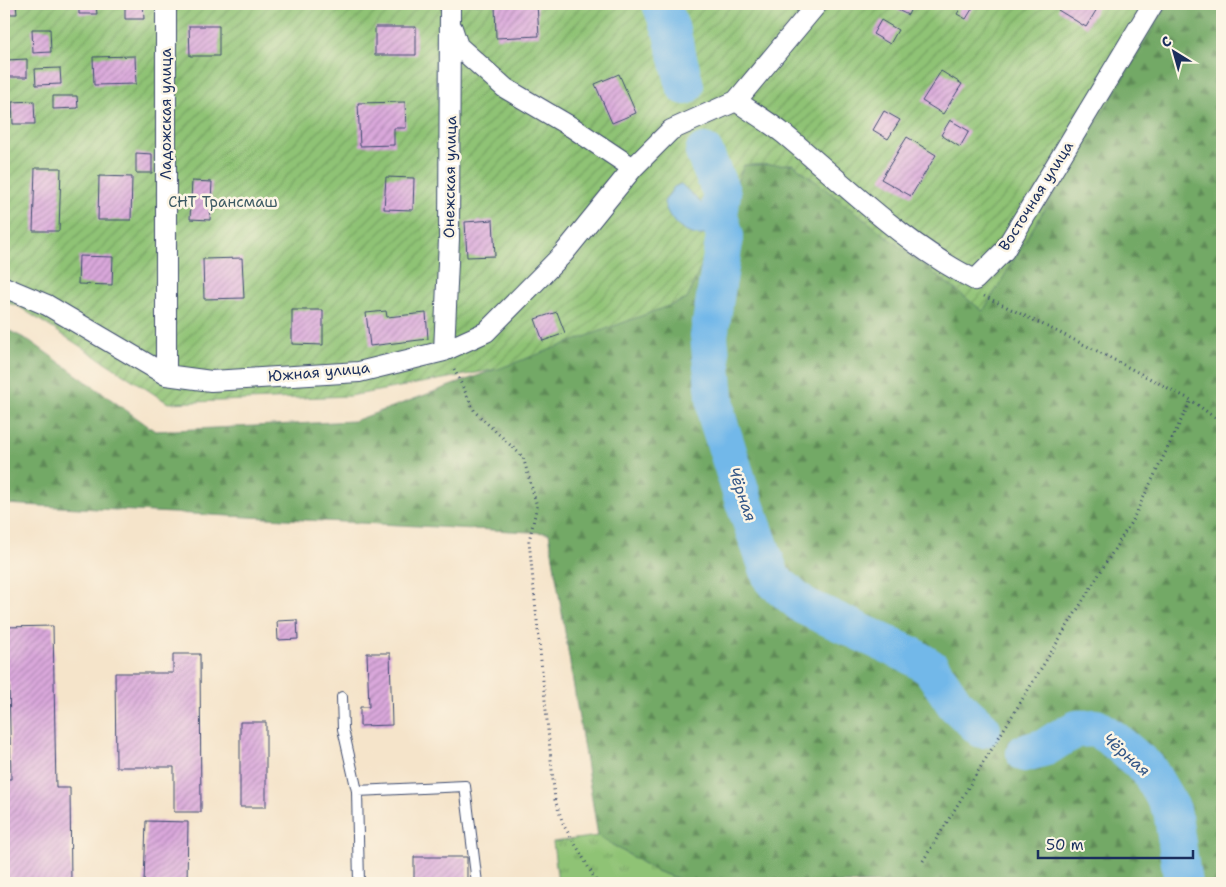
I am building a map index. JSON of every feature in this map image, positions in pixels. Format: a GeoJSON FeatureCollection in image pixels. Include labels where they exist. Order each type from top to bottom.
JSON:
{"type":"FeatureCollection","features":[{"type":"Feature","properties":{"kind":"street","name":"Ладожская улица"},"geometry":{"type":"LineString","coordinates":[[166,4],[166,374]]}},
{"type":"Feature","properties":{"kind":"street"},"geometry":{"type":"LineString","coordinates":[[817,4],[736,101],[782,133],[877,215],[946,266],[975,280]]}},
{"type":"Feature","properties":{"kind":"street","name":"Восточная улица"},"geometry":{"type":"LineString","coordinates":[[975,280],[1004,251],[1153,4]]}},
{"type":"Feature","properties":{"kind":"street"},"geometry":{"type":"LineString","coordinates":[[450,11],[458,46],[505,88],[572,128],[632,168]]}},
{"type":"Feature","properties":{"kind":"street","name":"Онежская улица"},"geometry":{"type":"LineString","coordinates":[[444,351],[449,239],[450,11]]}},
{"type":"Feature","properties":{"kind":"street","name":"Южная улица"},"geometry":{"type":"LineString","coordinates":[[4,287],[47,305],[166,374],[211,380],[359,372],[444,351],[486,332],[564,252],[632,168],[671,130],[736,101]]}},
{"type":"Feature","properties":{"kind":"lane"},"geometry":{"type":"LineString","coordinates":[[342,697],[343,729],[357,791],[359,883]]}},
{"type":"Feature","properties":{"kind":"lane"},"geometry":{"type":"LineString","coordinates":[[357,791],[465,786],[477,883]]}},
{"type":"Feature","properties":{"kind":"path"},"geometry":{"type":"LineString","coordinates":[[975,280],[984,296],[1097,351],[1191,400],[1222,423]]}},
{"type":"Feature","properties":{"kind":"path"},"geometry":{"type":"LineString","coordinates":[[444,351],[475,412],[523,457],[537,506],[529,541],[555,800],[564,826],[597,883]]}},
{"type":"Feature","properties":{"kind":"path"},"geometry":{"type":"LineString","coordinates":[[923,861],[1132,519],[1191,400]]}},
{"type":"Feature","properties":{"kind":"green space","name":"СНТ Трансмаш"},"geometry":{"type":"Polygon","coordinates":[[[4,4],[1168,4],[983,311],[793,164],[744,165],[687,299],[498,369],[350,396],[168,403],[18,306],[4,302],[4,4]]]}},
{"type":"Feature","properties":{"kind":"green space"},"geometry":{"type":"Polygon","coordinates":[[[1168,4],[1222,4],[1222,883],[690,883],[656,871],[598,836],[549,533],[4,504],[4,328],[30,341],[155,431],[354,421],[687,299],[744,165],[793,164],[983,311],[1168,4]]]}},
{"type":"Feature","properties":{"kind":"green space"},"geometry":{"type":"Polygon","coordinates":[[[598,836],[656,871],[690,883],[558,883],[553,842],[598,836]]]}},
{"type":"Feature","properties":{"kind":"water"},"geometry":{"type":"Polygon","coordinates":[[[681,184],[716,217],[718,221],[717,228],[702,235],[695,235],[688,233],[677,225],[669,214],[664,202],[674,187],[681,184]]]}},
{"type":"Feature","properties":{"kind":"building"},"geometry":{"type":"Polygon","coordinates":[[[4,4],[16,4],[17,14],[4,14],[4,4]]]}},
{"type":"Feature","properties":{"kind":"building"},"geometry":{"type":"Polygon","coordinates":[[[79,4],[96,4],[97,14],[79,14],[79,4]]]}},
{"type":"Feature","properties":{"kind":"building"},"geometry":{"type":"Polygon","coordinates":[[[125,4],[143,4],[144,19],[125,19],[125,4]]]}},
{"type":"Feature","properties":{"kind":"building"},"geometry":{"type":"Polygon","coordinates":[[[495,4],[537,4],[539,36],[496,38],[495,4]]]}},
{"type":"Feature","properties":{"kind":"building"},"geometry":{"type":"Polygon","coordinates":[[[885,4],[913,4],[908,15],[885,4]]]}},
{"type":"Feature","properties":{"kind":"building"},"geometry":{"type":"Polygon","coordinates":[[[963,4],[975,4],[966,19],[957,14],[963,4]]]}},
{"type":"Feature","properties":{"kind":"building"},"geometry":{"type":"Polygon","coordinates":[[[1061,4],[1100,4],[1086,27],[1058,10],[1061,4]]]}},
{"type":"Feature","properties":{"kind":"building"},"geometry":{"type":"Polygon","coordinates":[[[881,20],[898,30],[890,44],[873,34],[881,20]]]}},
{"type":"Feature","properties":{"kind":"building"},"geometry":{"type":"Polygon","coordinates":[[[189,26],[219,26],[219,56],[190,56],[189,26]]]}},
{"type":"Feature","properties":{"kind":"building"},"geometry":{"type":"Polygon","coordinates":[[[375,27],[416,27],[416,55],[375,55],[375,27]]]}},
{"type":"Feature","properties":{"kind":"building"},"geometry":{"type":"Polygon","coordinates":[[[32,29],[50,29],[51,52],[33,53],[32,29]]]}},
{"type":"Feature","properties":{"kind":"building"},"geometry":{"type":"Polygon","coordinates":[[[135,56],[136,84],[94,85],[93,57],[135,56]]]}},
{"type":"Feature","properties":{"kind":"building"},"geometry":{"type":"Polygon","coordinates":[[[27,59],[27,77],[6,77],[6,60],[27,59]]]}},
{"type":"Feature","properties":{"kind":"building"},"geometry":{"type":"Polygon","coordinates":[[[60,68],[61,84],[36,85],[35,69],[60,68]]]}},
{"type":"Feature","properties":{"kind":"building"},"geometry":{"type":"Polygon","coordinates":[[[941,71],[962,84],[943,114],[922,101],[941,71]]]}},
{"type":"Feature","properties":{"kind":"building"},"geometry":{"type":"Polygon","coordinates":[[[619,74],[636,113],[612,123],[595,84],[619,74]]]}},
{"type":"Feature","properties":{"kind":"building"},"geometry":{"type":"Polygon","coordinates":[[[53,96],[77,96],[78,108],[53,109],[53,96]]]}},
{"type":"Feature","properties":{"kind":"building"},"geometry":{"type":"Polygon","coordinates":[[[34,101],[35,124],[13,124],[12,102],[34,101]]]}},
{"type":"Feature","properties":{"kind":"building"},"geometry":{"type":"Polygon","coordinates":[[[405,102],[406,128],[394,128],[394,145],[360,146],[358,103],[405,102]]]}},
{"type":"Feature","properties":{"kind":"building"},"geometry":{"type":"Polygon","coordinates":[[[884,111],[900,120],[888,139],[873,130],[884,111]]]}},
{"type":"Feature","properties":{"kind":"building"},"geometry":{"type":"Polygon","coordinates":[[[950,120],[969,131],[960,147],[941,135],[950,120]]]}},
{"type":"Feature","properties":{"kind":"building"},"geometry":{"type":"Polygon","coordinates":[[[907,137],[936,155],[911,196],[881,179],[907,137]]]}},
{"type":"Feature","properties":{"kind":"building"},"geometry":{"type":"Polygon","coordinates":[[[136,153],[152,154],[152,173],[136,173],[136,153]]]}},
{"type":"Feature","properties":{"kind":"building"},"geometry":{"type":"Polygon","coordinates":[[[35,168],[61,168],[59,231],[33,231],[35,168]]]}},
{"type":"Feature","properties":{"kind":"building"},"geometry":{"type":"Polygon","coordinates":[[[99,176],[132,177],[131,220],[98,220],[99,176]]]}},
{"type":"Feature","properties":{"kind":"building"},"geometry":{"type":"Polygon","coordinates":[[[386,177],[414,178],[413,210],[384,209],[386,177]]]}},
{"type":"Feature","properties":{"kind":"building"},"geometry":{"type":"Polygon","coordinates":[[[192,181],[212,182],[210,220],[190,219],[192,181]]]}},
{"type":"Feature","properties":{"kind":"building"},"geometry":{"type":"Polygon","coordinates":[[[493,220],[495,256],[467,257],[465,222],[493,220]]]}},
{"type":"Feature","properties":{"kind":"building"},"geometry":{"type":"Polygon","coordinates":[[[79,256],[113,257],[112,285],[78,284],[79,256]]]}},
{"type":"Feature","properties":{"kind":"building"},"geometry":{"type":"Polygon","coordinates":[[[242,258],[244,298],[204,299],[203,259],[242,258]]]}},
{"type":"Feature","properties":{"kind":"building"},"geometry":{"type":"Polygon","coordinates":[[[292,310],[323,310],[323,345],[292,344],[292,310]]]}},
{"type":"Feature","properties":{"kind":"building"},"geometry":{"type":"Polygon","coordinates":[[[386,311],[387,317],[426,313],[428,339],[370,346],[366,313],[386,311]]]}},
{"type":"Feature","properties":{"kind":"building"},"geometry":{"type":"Polygon","coordinates":[[[557,312],[565,333],[543,341],[535,319],[557,312]]]}},
{"type":"Feature","properties":{"kind":"building"},"geometry":{"type":"Polygon","coordinates":[[[297,620],[298,639],[278,640],[277,621],[297,620]]]}},
{"type":"Feature","properties":{"kind":"building"},"geometry":{"type":"Polygon","coordinates":[[[53,626],[56,788],[70,788],[71,883],[4,883],[4,779],[11,779],[9,681],[4,681],[4,627],[53,626]]]}},
{"type":"Feature","properties":{"kind":"building"},"geometry":{"type":"Polygon","coordinates":[[[367,653],[390,653],[392,725],[360,726],[360,707],[369,707],[367,653]]]}},
{"type":"Feature","properties":{"kind":"building"},"geometry":{"type":"Polygon","coordinates":[[[173,654],[200,654],[201,812],[174,812],[174,767],[116,767],[115,673],[173,673],[173,654]]]}},
{"type":"Feature","properties":{"kind":"building"},"geometry":{"type":"Polygon","coordinates":[[[240,722],[266,722],[266,807],[240,807],[240,722]]]}},
{"type":"Feature","properties":{"kind":"building"},"geometry":{"type":"Polygon","coordinates":[[[146,821],[188,822],[187,883],[144,883],[146,821]]]}},
{"type":"Feature","properties":{"kind":"building"},"geometry":{"type":"Polygon","coordinates":[[[414,857],[467,857],[467,883],[414,883],[414,857]]]}},
{"type":"Feature","properties":{"kind":"waterway","name":"Чёрная"},"geometry":{"type":"LineString","coordinates":[[661,4],[671,30],[685,86]]}},
{"type":"Feature","properties":{"kind":"waterway","name":"Чёрная"},"geometry":{"type":"LineString","coordinates":[[704,152],[722,194],[719,215],[725,236],[709,336],[717,417],[744,502],[772,579],[804,606],[912,656],[931,668],[955,704],[982,729]]}},
{"type":"Feature","properties":{"kind":"waterway","name":"Чёрная"},"geometry":{"type":"LineString","coordinates":[[1025,753],[1046,747],[1077,729],[1096,728],[1113,739],[1148,769],[1172,810],[1183,883]]}}]}
